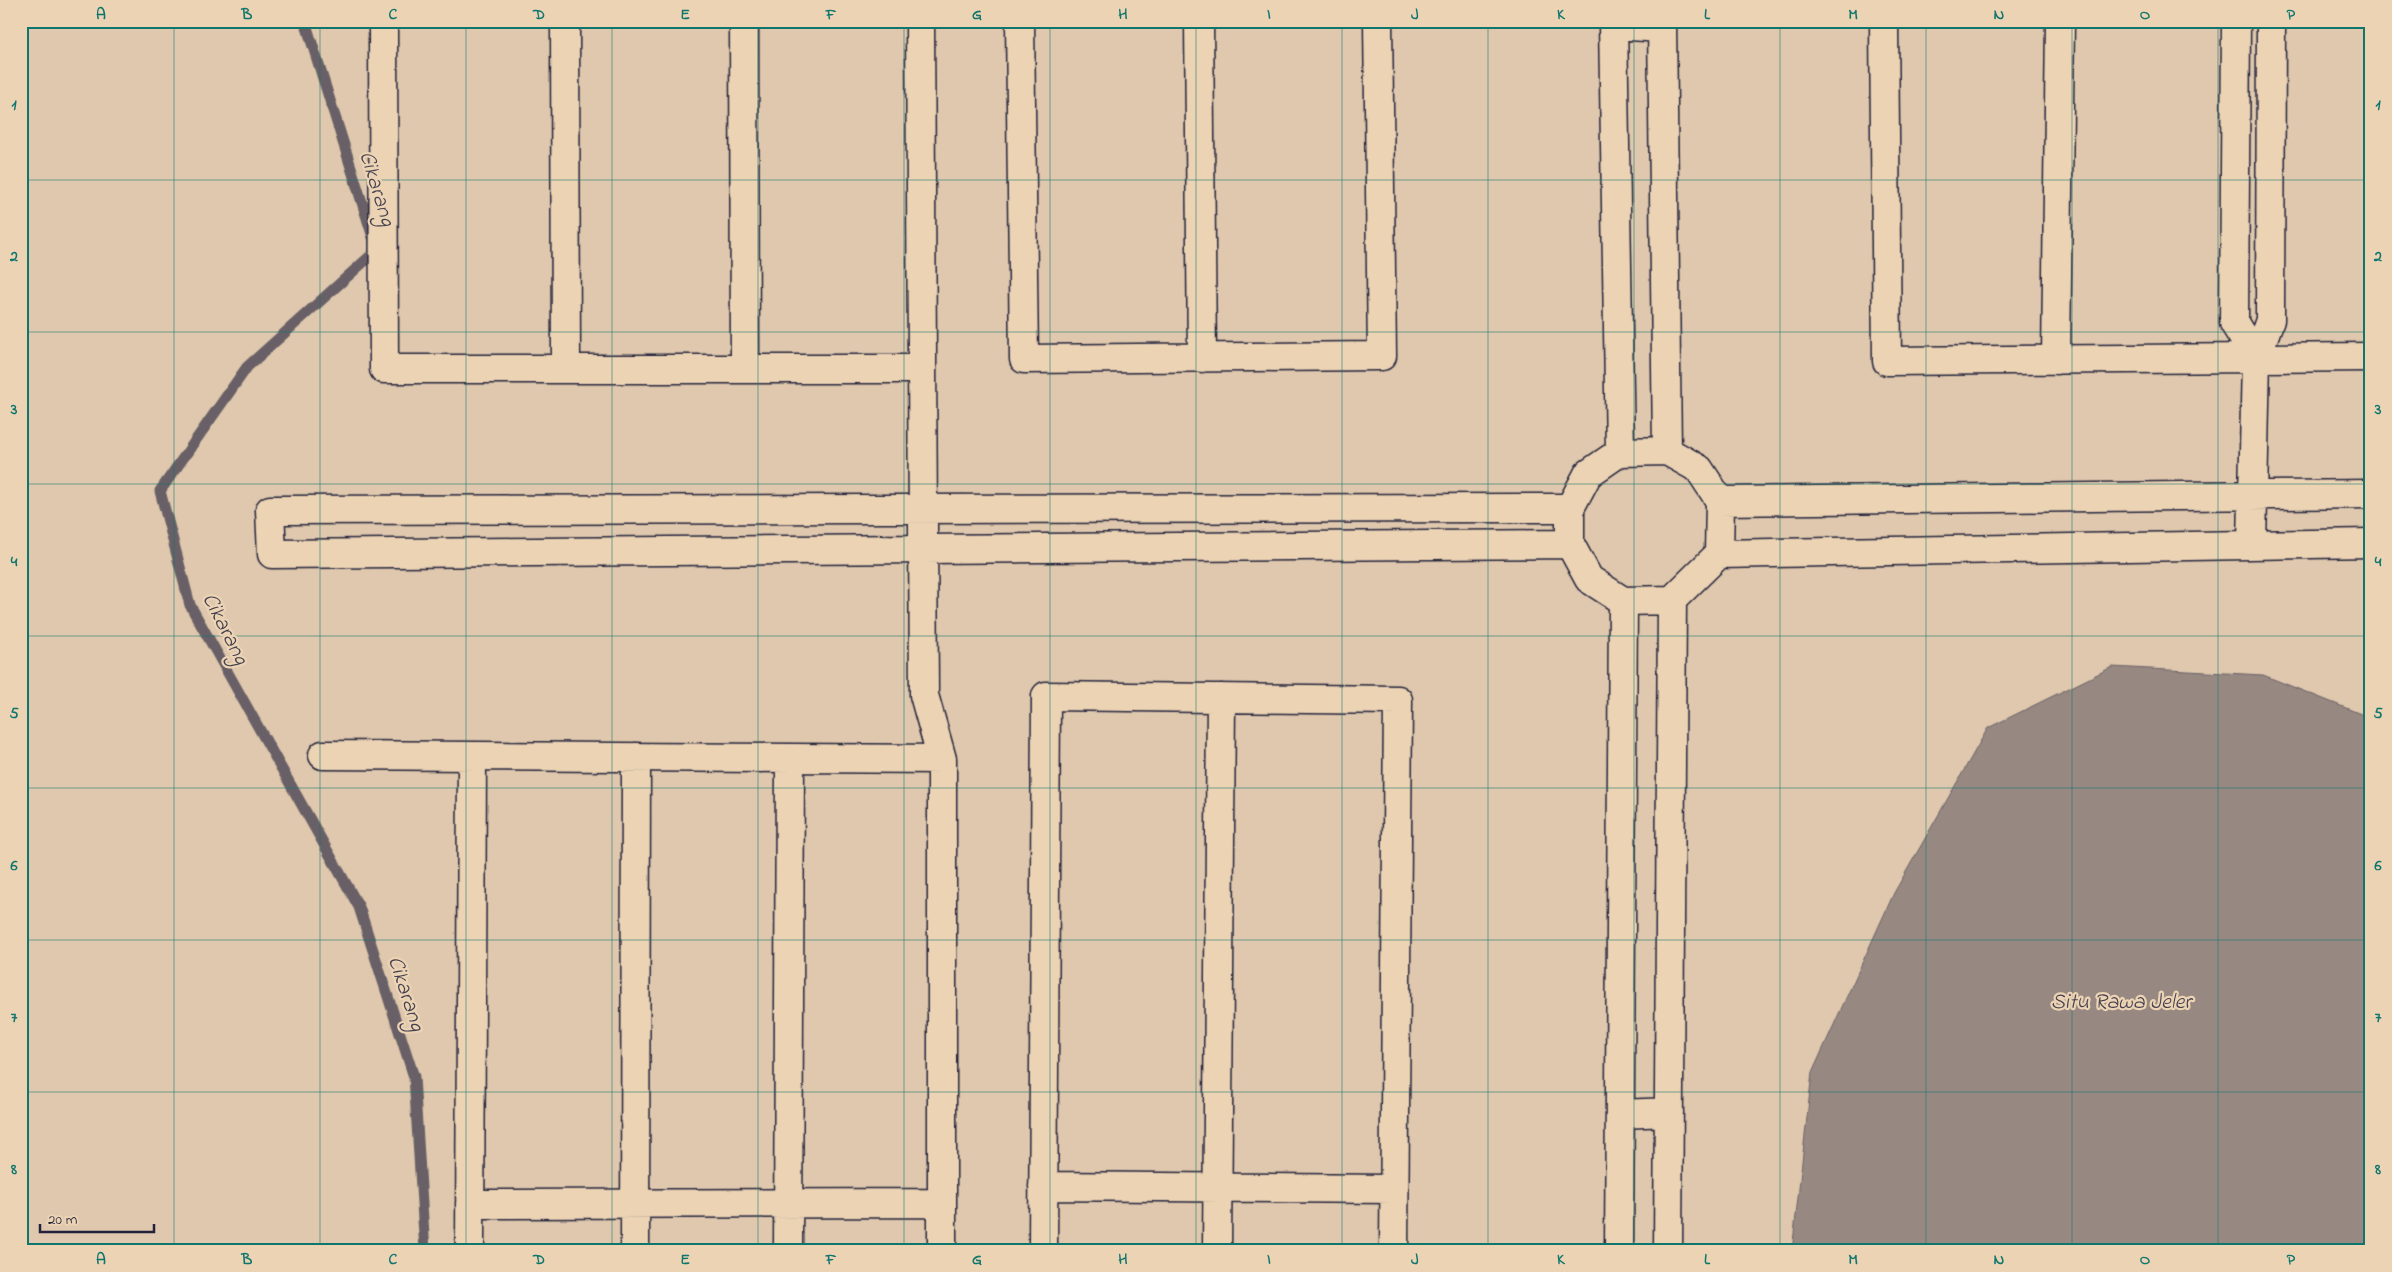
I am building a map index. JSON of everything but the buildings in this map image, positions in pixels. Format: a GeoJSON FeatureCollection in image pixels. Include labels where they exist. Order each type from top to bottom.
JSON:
{"type":"FeatureCollection","features":[{"type":"Feature","properties":{"kind":"street"},"geometry":{"type":"LineString","coordinates":[[383,21],[384,368],[922,369]]}},
{"type":"Feature","properties":{"kind":"street"},"geometry":{"type":"LineString","coordinates":[[565,21],[566,369]]}},
{"type":"Feature","properties":{"kind":"street"},"geometry":{"type":"LineString","coordinates":[[744,21],[745,369]]}},
{"type":"Feature","properties":{"kind":"street"},"geometry":{"type":"LineString","coordinates":[[920,21],[924,695],[942,759],[942,1251]]}},
{"type":"Feature","properties":{"kind":"street"},"geometry":{"type":"LineString","coordinates":[[1020,21],[1024,359],[1382,356],[1378,21]]}},
{"type":"Feature","properties":{"kind":"street"},"geometry":{"type":"LineString","coordinates":[[1199,21],[1202,358]]}},
{"type":"Feature","properties":{"kind":"street"},"geometry":{"type":"LineString","coordinates":[[1884,21],[1887,361],[2371,358]]}},
{"type":"Feature","properties":{"kind":"street"},"geometry":{"type":"LineString","coordinates":[[2056,360],[2060,21]]}},
{"type":"Feature","properties":{"kind":"street"},"geometry":{"type":"LineString","coordinates":[[2236,21],[2234,323],[2256,358]]}},
{"type":"Feature","properties":{"kind":"street"},"geometry":{"type":"LineString","coordinates":[[2252,545],[2256,358],[2270,320],[2271,21]]}},
{"type":"Feature","properties":{"kind":"street"},"geometry":{"type":"LineString","coordinates":[[1620,452],[1613,23],[1662,25],[1667,451]]}},
{"type":"Feature","properties":{"kind":"street"},"geometry":{"type":"LineString","coordinates":[[1719,554],[1720,501],[1699,469],[1667,451],[1620,452],[1588,474],[1570,508],[1570,544],[1589,579],[1623,601],[1672,600],[1719,554],[2371,543]]}},
{"type":"Feature","properties":{"kind":"street"},"geometry":{"type":"LineString","coordinates":[[1720,501],[2371,494]]}},
{"type":"Feature","properties":{"kind":"street"},"geometry":{"type":"LineString","coordinates":[[1570,508],[270,510],[272,554],[1570,544]]}},
{"type":"Feature","properties":{"kind":"street"},"geometry":{"type":"LineString","coordinates":[[1668,1251],[1672,600]]}},
{"type":"Feature","properties":{"kind":"street"},"geometry":{"type":"LineString","coordinates":[[1619,1251],[1623,601]]}},
{"type":"Feature","properties":{"kind":"street"},"geometry":{"type":"LineString","coordinates":[[1042,1251],[1046,696],[1398,700],[1394,1251]]}},
{"type":"Feature","properties":{"kind":"street"},"geometry":{"type":"LineString","coordinates":[[1217,1251],[1221,698]]}},
{"type":"Feature","properties":{"kind":"street"},"geometry":{"type":"LineString","coordinates":[[323,755],[942,759]]}},
{"type":"Feature","properties":{"kind":"street"},"geometry":{"type":"LineString","coordinates":[[470,1251],[472,756]]}},
{"type":"Feature","properties":{"kind":"street"},"geometry":{"type":"LineString","coordinates":[[635,1251],[636,757]]}},
{"type":"Feature","properties":{"kind":"street"},"geometry":{"type":"LineString","coordinates":[[788,1251],[790,758]]}},
{"type":"Feature","properties":{"kind":"street"},"geometry":{"type":"LineString","coordinates":[[1620,1114],[1669,1112]]}},
{"type":"Feature","properties":{"kind":"street"},"geometry":{"type":"LineString","coordinates":[[1043,1186],[1394,1189]]}},
{"type":"Feature","properties":{"kind":"street"},"geometry":{"type":"LineString","coordinates":[[470,1204],[942,1203]]}},
{"type":"Feature","properties":{"kind":"water","name":"Situ Rawa Jeler"},"geometry":{"type":"Polygon","coordinates":[[[2112,667],[2263,675],[2371,718],[2371,1251],[1792,1251],[1812,1073],[1894,893],[1988,728],[2112,667]]]}},
{"type":"Feature","properties":{"kind":"waterway","name":"Cikarang"},"geometry":{"type":"LineString","coordinates":[[305,21],[377,250],[247,367],[160,491],[190,605],[359,907],[414,1077],[425,1251]]}}]}
